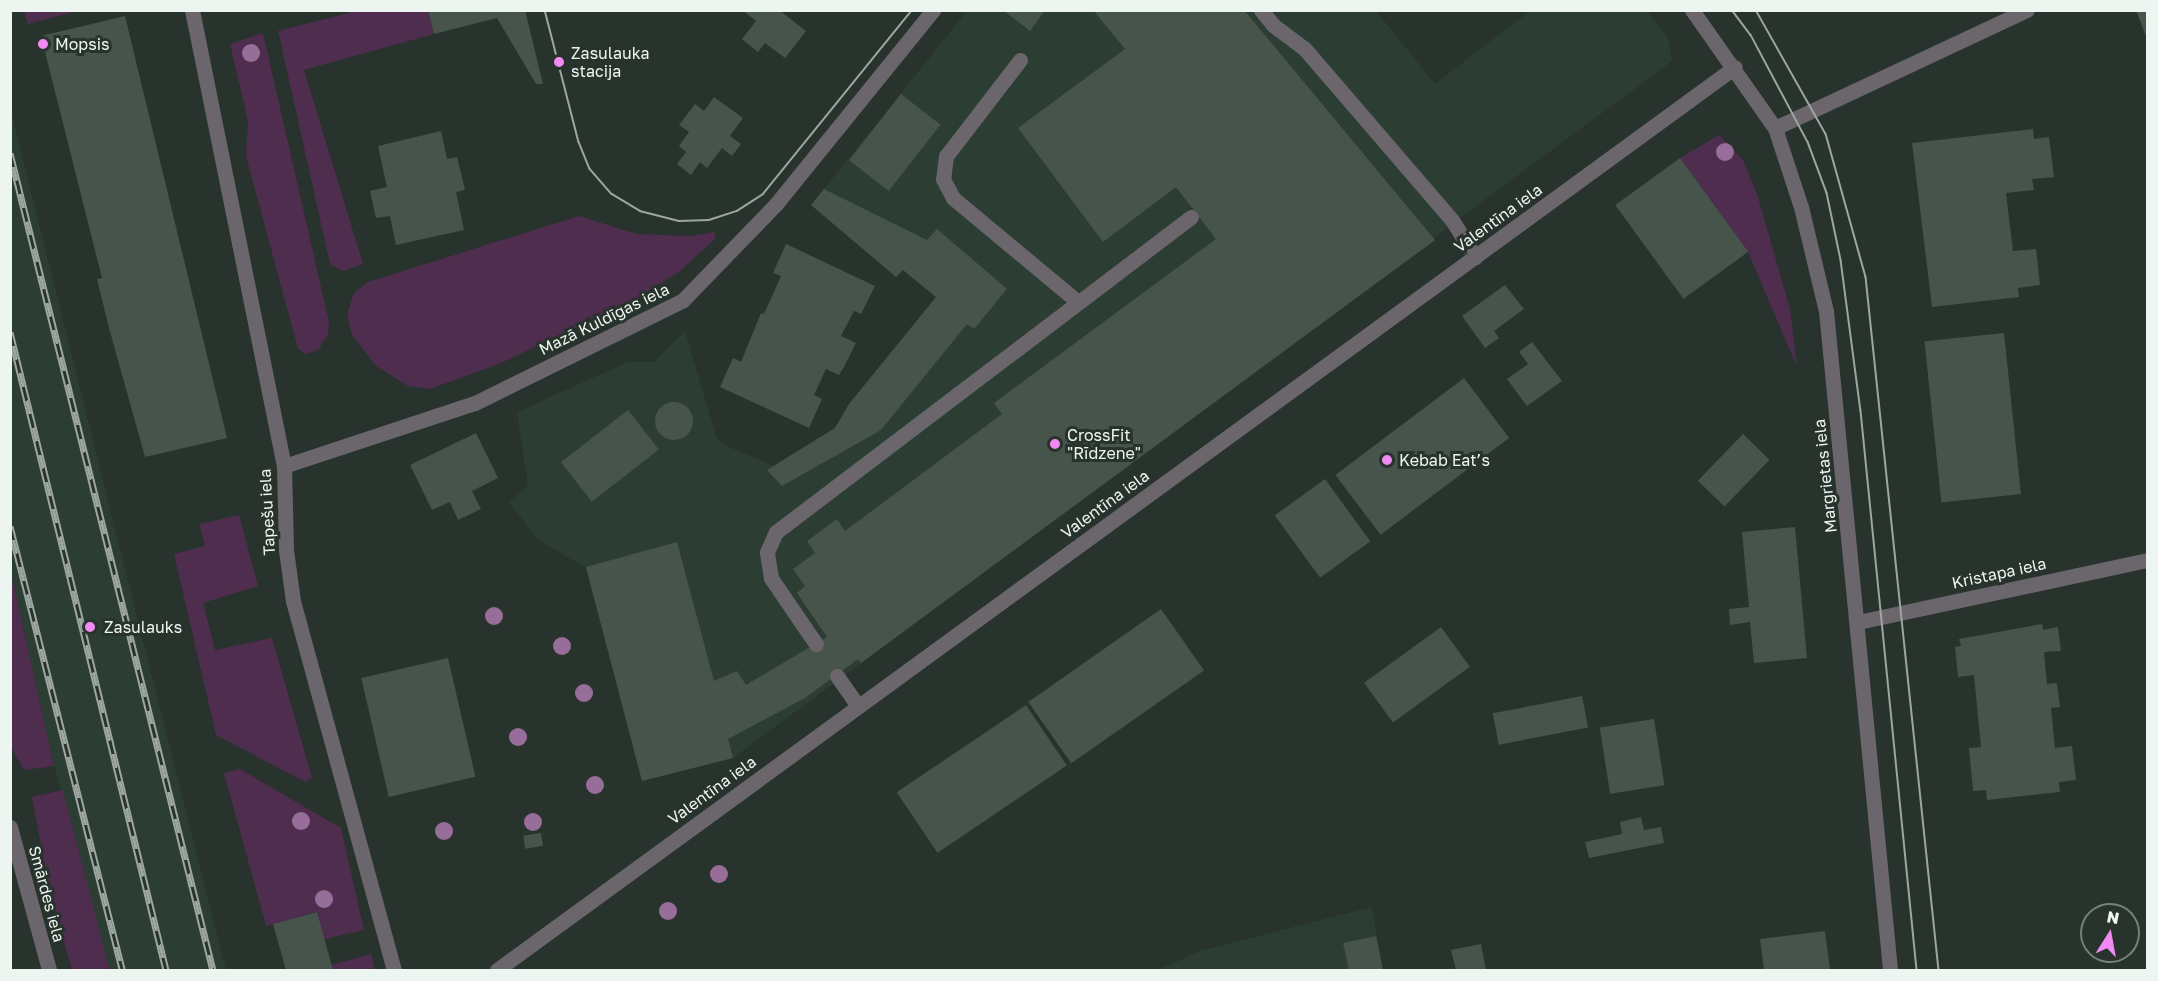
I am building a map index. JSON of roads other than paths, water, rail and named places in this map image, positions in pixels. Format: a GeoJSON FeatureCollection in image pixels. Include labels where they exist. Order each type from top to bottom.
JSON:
{"type":"FeatureCollection","features":[{"type":"Feature","properties":{"kind":"street","name":"Tapešu iela"},"geometry":{"type":"LineString","coordinates":[[192,10],[284,466],[286,550],[293,601],[394,970]]}},
{"type":"Feature","properties":{"kind":"street","name":"Mazā Kuldīgas iela"},"geometry":{"type":"LineString","coordinates":[[284,466],[474,403],[683,300],[776,204],[933,10]]}},
{"type":"Feature","properties":{"kind":"street"},"geometry":{"type":"LineString","coordinates":[[1261,10],[1273,25],[1304,48],[1452,220],[1475,257]]}},
{"type":"Feature","properties":{"kind":"street","name":"Margrietas iela"},"geometry":{"type":"LineString","coordinates":[[1692,10],[1735,68],[1775,128],[1802,207],[1826,311],[1890,970]]}},
{"type":"Feature","properties":{"kind":"street"},"geometry":{"type":"LineString","coordinates":[[1775,128],[2027,10]]}},
{"type":"Feature","properties":{"kind":"street"},"geometry":{"type":"LineString","coordinates":[[1020,60],[946,156],[943,179],[953,198],[1077,302]]}},
{"type":"Feature","properties":{"kind":"street","name":"Valentīna iela"},"geometry":{"type":"LineString","coordinates":[[497,970],[1735,68]]}},
{"type":"Feature","properties":{"kind":"street"},"geometry":{"type":"LineString","coordinates":[[816,644],[771,578],[767,552],[776,532],[1191,217]]}},
{"type":"Feature","properties":{"kind":"street","name":"Kristapa iela"},"geometry":{"type":"LineString","coordinates":[[1858,622],[2148,560]]}},
{"type":"Feature","properties":{"kind":"street"},"geometry":{"type":"LineString","coordinates":[[837,676],[858,706]]}},
{"type":"Feature","properties":{"kind":"street","name":"Smārdes iela"},"geometry":{"type":"LineString","coordinates":[[10,827],[49,970]]}},
{"type":"Feature","properties":{"kind":"tram line"},"geometry":{"type":"LineString","coordinates":[[545,10],[579,142],[590,169],[612,194],[640,211],[679,221],[709,220],[737,211],[763,194],[912,10]]}},
{"type":"Feature","properties":{"kind":"tram line"},"geometry":{"type":"LineString","coordinates":[[1732,10],[1751,35],[1808,142],[1827,193],[1841,260],[1861,411],[1917,970]]}},
{"type":"Feature","properties":{"kind":"tram line"},"geometry":{"type":"LineString","coordinates":[[1756,10],[1826,134],[1866,277],[1939,970]]}},
{"type":"Feature","properties":{"kind":"railway"},"geometry":{"type":"LineString","coordinates":[[10,153],[213,970]]}},
{"type":"Feature","properties":{"kind":"railway"},"geometry":{"type":"LineString","coordinates":[[10,332],[166,970]]}},
{"type":"Feature","properties":{"kind":"railway"},"geometry":{"type":"LineString","coordinates":[[10,526],[122,970]]}},
{"type":"Feature","properties":{"kind":"place","name":"Mopsis"},"geometry":{"type":"Point","coordinates":[43,44]}},
{"type":"Feature","properties":{"kind":"place","name":"Zasulauka stacija"},"geometry":{"type":"Point","coordinates":[559,62]}},
{"type":"Feature","properties":{"kind":"place","name":"CrossFit \"Rīdzene\""},"geometry":{"type":"Point","coordinates":[1055,444]}},
{"type":"Feature","properties":{"kind":"place","name":"Kebab Eat’s"},"geometry":{"type":"Point","coordinates":[1387,460]}},
{"type":"Feature","properties":{"kind":"place","name":"Zasulauks"},"geometry":{"type":"Point","coordinates":[90,627]}}]}
